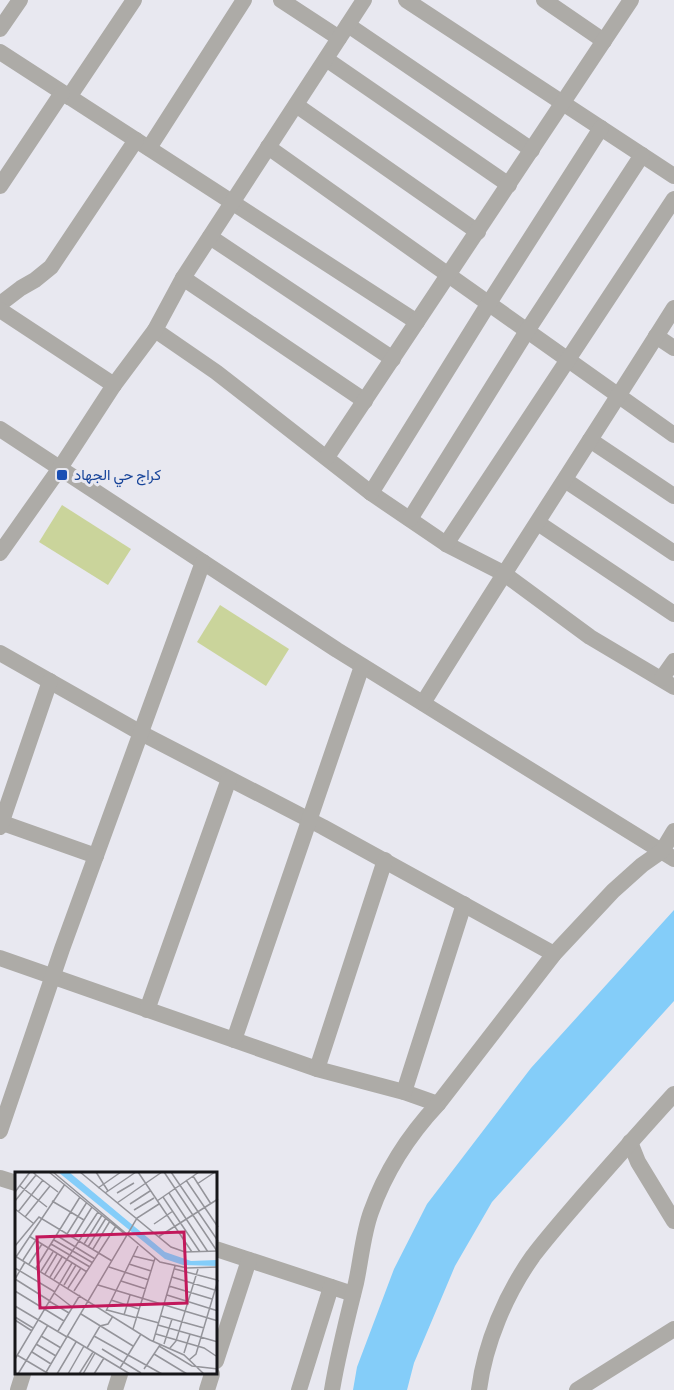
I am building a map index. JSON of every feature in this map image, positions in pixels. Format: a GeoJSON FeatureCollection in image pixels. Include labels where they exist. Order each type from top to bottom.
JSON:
{"type":"FeatureCollection","features":[{"type":"Feature","properties":{"kind":"street"},"geometry":{"type":"LineString","coordinates":[[0,29],[20,0]]}},
{"type":"Feature","properties":{"kind":"street"},"geometry":{"type":"LineString","coordinates":[[0,186],[134,0]]}},
{"type":"Feature","properties":{"kind":"street"},"geometry":{"type":"LineString","coordinates":[[0,304],[51,267],[244,0]]}},
{"type":"Feature","properties":{"kind":"street"},"geometry":{"type":"LineString","coordinates":[[281,0],[344,32],[532,150]]}},
{"type":"Feature","properties":{"kind":"street"},"geometry":{"type":"LineString","coordinates":[[0,553],[60,468],[114,385],[155,330],[183,278],[364,0]]}},
{"type":"Feature","properties":{"kind":"street"},"geometry":{"type":"LineString","coordinates":[[406,0],[674,176]]}},
{"type":"Feature","properties":{"kind":"street"},"geometry":{"type":"LineString","coordinates":[[544,0],[604,41]]}},
{"type":"Feature","properties":{"kind":"street"},"geometry":{"type":"LineString","coordinates":[[327,457],[631,0]]}},
{"type":"Feature","properties":{"kind":"street"},"geometry":{"type":"LineString","coordinates":[[0,52],[417,322]]}},
{"type":"Feature","properties":{"kind":"street"},"geometry":{"type":"LineString","coordinates":[[326,59],[509,185]]}},
{"type":"Feature","properties":{"kind":"street"},"geometry":{"type":"LineString","coordinates":[[296,105],[478,232]]}},
{"type":"Feature","properties":{"kind":"street"},"geometry":{"type":"LineString","coordinates":[[371,493],[601,128]]}},
{"type":"Feature","properties":{"kind":"street"},"geometry":{"type":"LineString","coordinates":[[268,147],[674,435]]}},
{"type":"Feature","properties":{"kind":"street"},"geometry":{"type":"LineString","coordinates":[[410,519],[527,331],[642,155]]}},
{"type":"Feature","properties":{"kind":"street"},"geometry":{"type":"LineString","coordinates":[[446,544],[674,199]]}},
{"type":"Feature","properties":{"kind":"street"},"geometry":{"type":"LineString","coordinates":[[210,237],[393,359]]}},
{"type":"Feature","properties":{"kind":"street"},"geometry":{"type":"LineString","coordinates":[[183,278],[365,401]]}},
{"type":"Feature","properties":{"kind":"street"},"geometry":{"type":"LineString","coordinates":[[423,703],[503,573],[538,523],[674,308]]}},
{"type":"Feature","properties":{"kind":"street"},"geometry":{"type":"LineString","coordinates":[[0,310],[114,385]]}},
{"type":"Feature","properties":{"kind":"street"},"geometry":{"type":"LineString","coordinates":[[155,330],[216,372],[371,493],[446,544],[503,573],[590,636],[668,682],[674,661]]}},
{"type":"Feature","properties":{"kind":"street"},"geometry":{"type":"LineString","coordinates":[[656,336],[674,348]]}},
{"type":"Feature","properties":{"kind":"street"},"geometry":{"type":"LineString","coordinates":[[0,429],[362,666],[670,853]]}},
{"type":"Feature","properties":{"kind":"street"},"geometry":{"type":"LineString","coordinates":[[590,440],[674,496]]}},
{"type":"Feature","properties":{"kind":"street"},"geometry":{"type":"LineString","coordinates":[[565,480],[674,553]]}},
{"type":"Feature","properties":{"kind":"street"},"geometry":{"type":"LineString","coordinates":[[538,523],[674,614]]}},
{"type":"Feature","properties":{"kind":"street"},"geometry":{"type":"LineString","coordinates":[[0,1131],[53,976],[203,562]]}},
{"type":"Feature","properties":{"kind":"street"},"geometry":{"type":"LineString","coordinates":[[0,653],[141,733],[309,819],[554,954]]}},
{"type":"Feature","properties":{"kind":"street"},"geometry":{"type":"LineString","coordinates":[[234,1040],[362,666]]}},
{"type":"Feature","properties":{"kind":"street"},"geometry":{"type":"LineString","coordinates":[[50,681],[0,824],[96,856]]}},
{"type":"Feature","properties":{"kind":"street"},"geometry":{"type":"LineString","coordinates":[[147,1010],[229,779]]}},
{"type":"Feature","properties":{"kind":"street"},"geometry":{"type":"LineString","coordinates":[[670,853],[674,831]]}},
{"type":"Feature","properties":{"kind":"street"},"geometry":{"type":"LineString","coordinates":[[332,1390],[339,1345],[353,1294],[370,1213],[395,1157],[554,954],[613,891],[642,865],[670,853]]}},
{"type":"Feature","properties":{"kind":"street"},"geometry":{"type":"LineString","coordinates":[[316,1069],[385,860]]}},
{"type":"Feature","properties":{"kind":"street"},"geometry":{"type":"LineString","coordinates":[[404,1092],[464,904]]}},
{"type":"Feature","properties":{"kind":"street"},"geometry":{"type":"LineString","coordinates":[[0,958],[316,1069],[404,1092],[438,1104]]}},
{"type":"Feature","properties":{"kind":"street"},"geometry":{"type":"LineString","coordinates":[[479,1390],[481,1374],[493,1334],[508,1299],[533,1257],[630,1142],[674,1094]]}},
{"type":"Feature","properties":{"kind":"street"},"geometry":{"type":"LineString","coordinates":[[630,1142],[638,1162],[674,1221]]}},
{"type":"Feature","properties":{"kind":"street"},"geometry":{"type":"LineString","coordinates":[[0,1178],[15,1184]]}},
{"type":"Feature","properties":{"kind":"street"},"geometry":{"type":"LineString","coordinates":[[218,1250],[353,1294]]}},
{"type":"Feature","properties":{"kind":"street"},"geometry":{"type":"LineString","coordinates":[[218,1355],[249,1260]]}},
{"type":"Feature","properties":{"kind":"street"},"geometry":{"type":"LineString","coordinates":[[299,1390],[331,1287]]}},
{"type":"Feature","properties":{"kind":"street"},"geometry":{"type":"LineString","coordinates":[[577,1390],[674,1329]]}},
{"type":"Feature","properties":{"kind":"street"},"geometry":{"type":"LineString","coordinates":[[18,1390],[23,1375]]}},
{"type":"Feature","properties":{"kind":"street"},"geometry":{"type":"LineString","coordinates":[[115,1390],[120,1375]]}},
{"type":"Feature","properties":{"kind":"street"},"geometry":{"type":"LineString","coordinates":[[207,1390],[212,1375]]}},
{"type":"Feature","properties":{"kind":"green space"},"geometry":{"type":"Polygon","coordinates":[[[62,505],[131,549],[108,585],[39,542],[62,505]]]}},
{"type":"Feature","properties":{"kind":"green space"},"geometry":{"type":"Polygon","coordinates":[[[220,605],[289,649],[266,686],[197,642],[220,605]]]}},
{"type":"Feature","properties":{"kind":"water"},"geometry":{"type":"Polygon","coordinates":[[[674,910],[674,1001],[492,1202],[455,1266],[414,1363],[407,1390],[353,1390],[357,1367],[394,1269],[427,1204],[531,1068],[674,910]]]}},
{"type":"Feature","properties":{"kind":"place","name":"كراج حي الجهاد"},"geometry":{"type":"Point","coordinates":[62,475]}}]}
